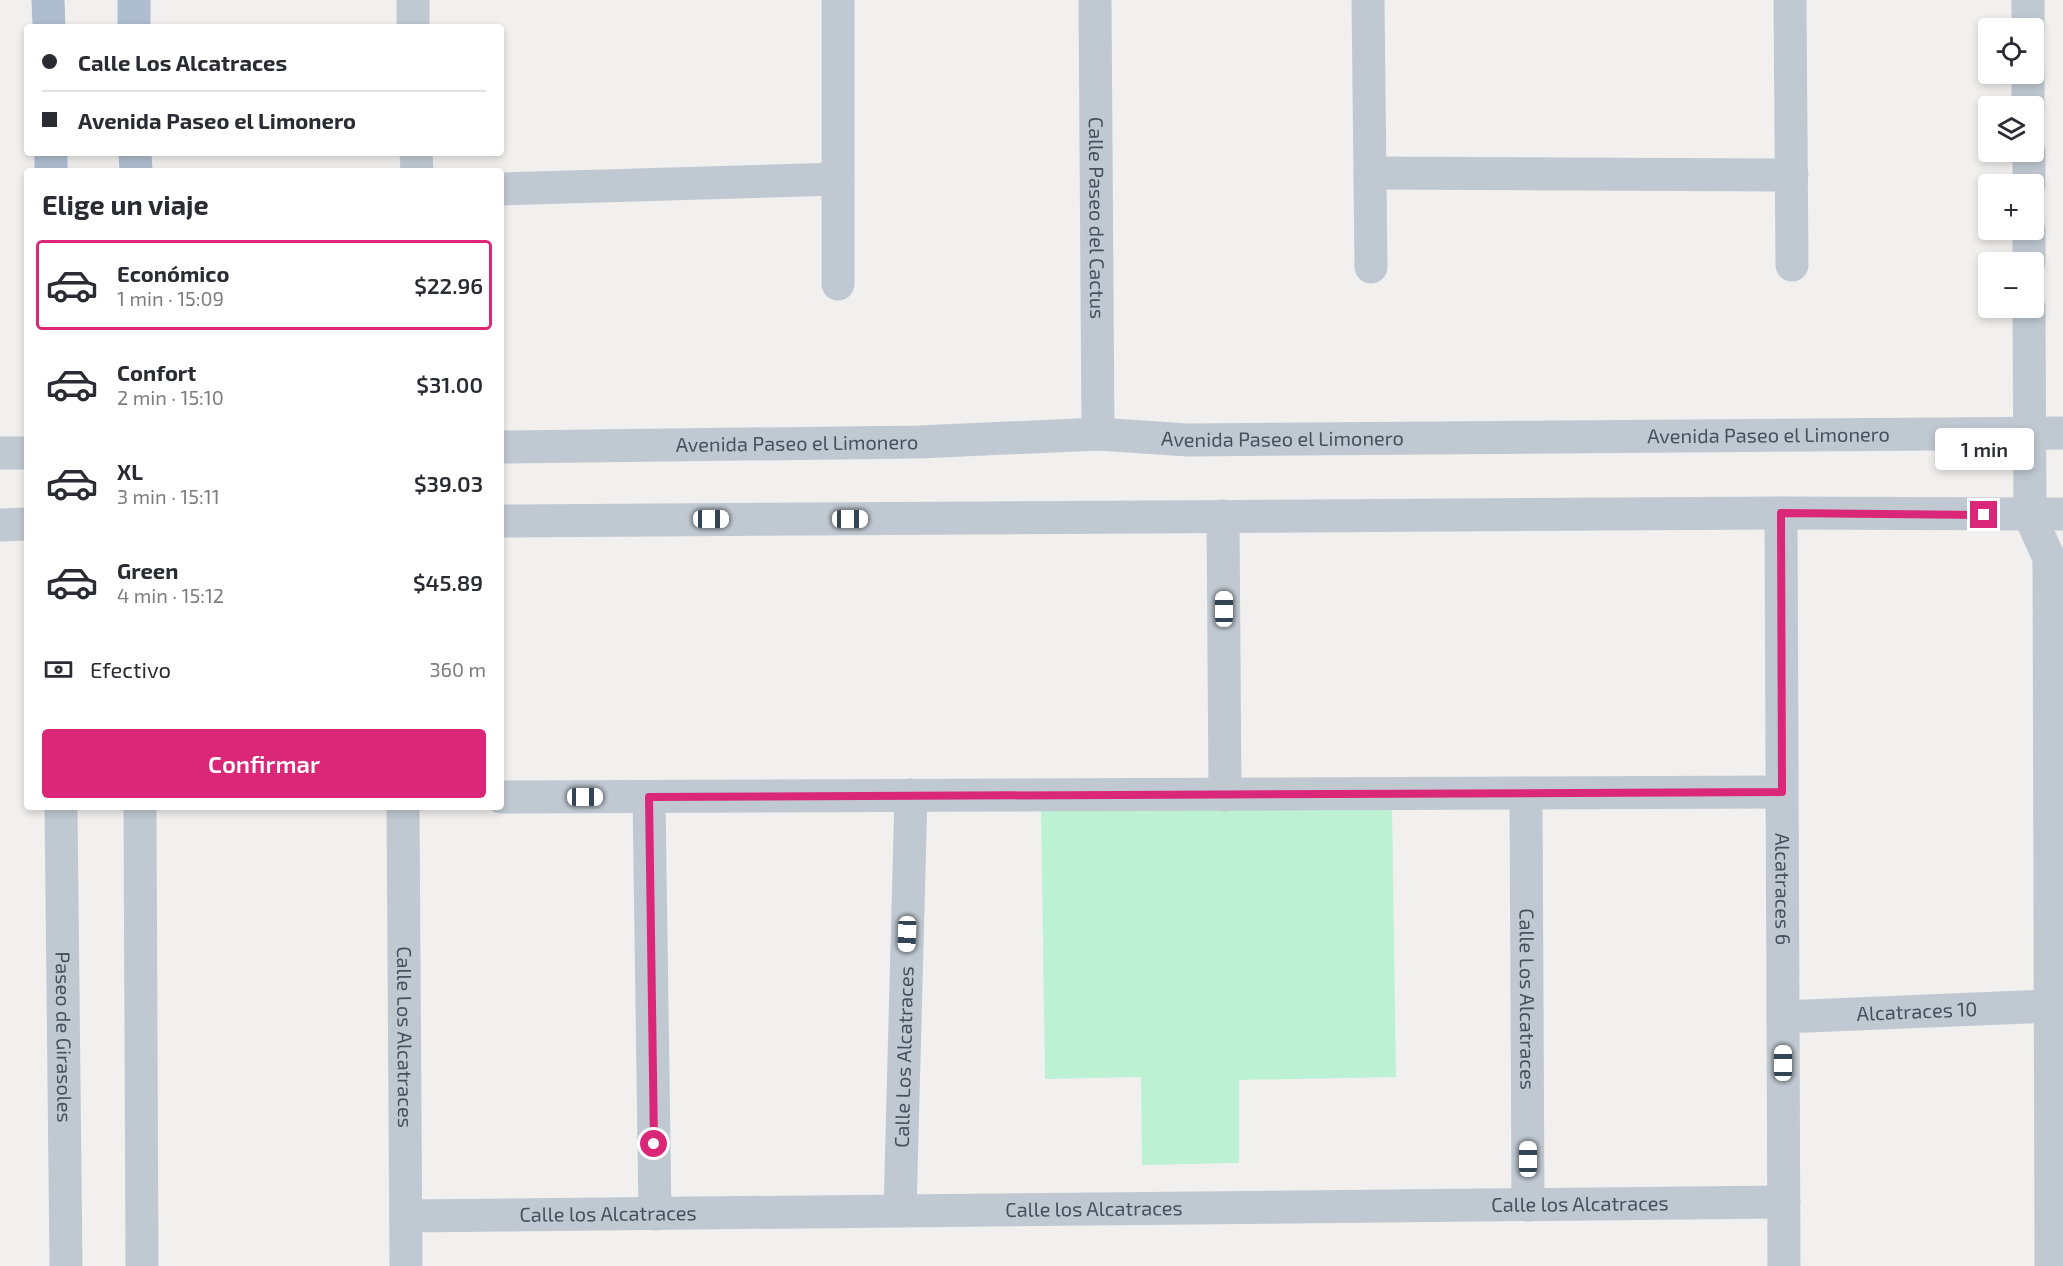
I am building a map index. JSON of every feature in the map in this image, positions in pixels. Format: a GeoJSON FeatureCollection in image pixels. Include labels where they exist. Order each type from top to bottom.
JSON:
{"type":"FeatureCollection","features":[{"type":"Feature","properties":{"kind":"main road"},"geometry":{"type":"LineString","coordinates":[[48,0],[49,24]]}},
{"type":"Feature","properties":{"kind":"main road"},"geometry":{"type":"LineString","coordinates":[[134,0],[134,24]]}},
{"type":"Feature","properties":{"kind":"street"},"geometry":{"type":"LineString","coordinates":[[413,0],[413,24]]}},
{"type":"Feature","properties":{"kind":"street"},"geometry":{"type":"LineString","coordinates":[[838,0],[838,284]]}},
{"type":"Feature","properties":{"kind":"street","name":"Calle Paseo del Cactus"},"geometry":{"type":"LineString","coordinates":[[1095,0],[1098,434]]}},
{"type":"Feature","properties":{"kind":"street"},"geometry":{"type":"LineString","coordinates":[[1368,0],[1371,267]]}},
{"type":"Feature","properties":{"kind":"street"},"geometry":{"type":"LineString","coordinates":[[1790,0],[1792,265]]}},
{"type":"Feature","properties":{"kind":"street"},"geometry":{"type":"LineString","coordinates":[[2028,0],[2028,18]]}},
{"type":"Feature","properties":{"kind":"street"},"geometry":{"type":"LineString","coordinates":[[1370,173],[1792,175]]}},
{"type":"Feature","properties":{"kind":"street"},"geometry":{"type":"LineString","coordinates":[[504,189],[838,179]]}},
{"type":"Feature","properties":{"kind":"street"},"geometry":{"type":"LineString","coordinates":[[2029,318],[2030,516],[2056,548],[2049,1006],[2051,1266]]}},
{"type":"Feature","properties":{"kind":"street","name":"Avenida Paseo el Limonero"},"geometry":{"type":"LineString","coordinates":[[504,447],[919,442],[1098,434],[1200,440],[2063,433]]}},
{"type":"Feature","properties":{"kind":"street"},"geometry":{"type":"LineString","coordinates":[[0,453],[24,453]]}},
{"type":"Feature","properties":{"kind":"street"},"geometry":{"type":"LineString","coordinates":[[504,520],[1781,513],[2030,516],[2063,514]]}},
{"type":"Feature","properties":{"kind":"street","name":"Alcatraces 6"},"geometry":{"type":"LineString","coordinates":[[1781,513],[1784,1266]]}},
{"type":"Feature","properties":{"kind":"street"},"geometry":{"type":"LineString","coordinates":[[1223,516],[1225,795]]}},
{"type":"Feature","properties":{"kind":"street"},"geometry":{"type":"LineString","coordinates":[[0,525],[24,525]]}},
{"type":"Feature","properties":{"kind":"street"},"geometry":{"type":"LineString","coordinates":[[504,797],[1782,792]]}},
{"type":"Feature","properties":{"kind":"street","name":"Calle Los Alcatraces"},"geometry":{"type":"LineString","coordinates":[[1526,793],[1528,1205]]}},
{"type":"Feature","properties":{"kind":"street","name":"Calle Los Alcatraces"},"geometry":{"type":"LineString","coordinates":[[900,1211],[911,795]]}},
{"type":"Feature","properties":{"kind":"street","name":"Calle Los Alcatraces"},"geometry":{"type":"LineString","coordinates":[[649,797],[655,1214]]}},
{"type":"Feature","properties":{"kind":"street","name":"Paseo de Girasoles"},"geometry":{"type":"LineString","coordinates":[[61,810],[66,1266]]}},
{"type":"Feature","properties":{"kind":"street"},"geometry":{"type":"LineString","coordinates":[[140,810],[142,1266]]}},
{"type":"Feature","properties":{"kind":"street","name":"Calle Los Alcatraces"},"geometry":{"type":"LineString","coordinates":[[404,810],[406,1266]]}},
{"type":"Feature","properties":{"kind":"street","name":"Alcatraces 10"},"geometry":{"type":"LineString","coordinates":[[1783,1017],[2049,1006]]}},
{"type":"Feature","properties":{"kind":"street","name":"Calle los Alcatraces"},"geometry":{"type":"LineString","coordinates":[[405,1216],[1784,1202]]}},
{"type":"Feature","properties":{"kind":"green space"},"geometry":{"type":"Polygon","coordinates":[[[1392,803],[1396,1077],[1239,1080],[1239,1163],[1142,1165],[1141,1077],[1045,1079],[1041,810],[1392,803]]]}},
{"type":"Feature","properties":{"kind":"route"},"geometry":{"type":"LineString","coordinates":[[654,1144],[649,797],[1782,792],[1781,513],[1984,515]]}}]}
